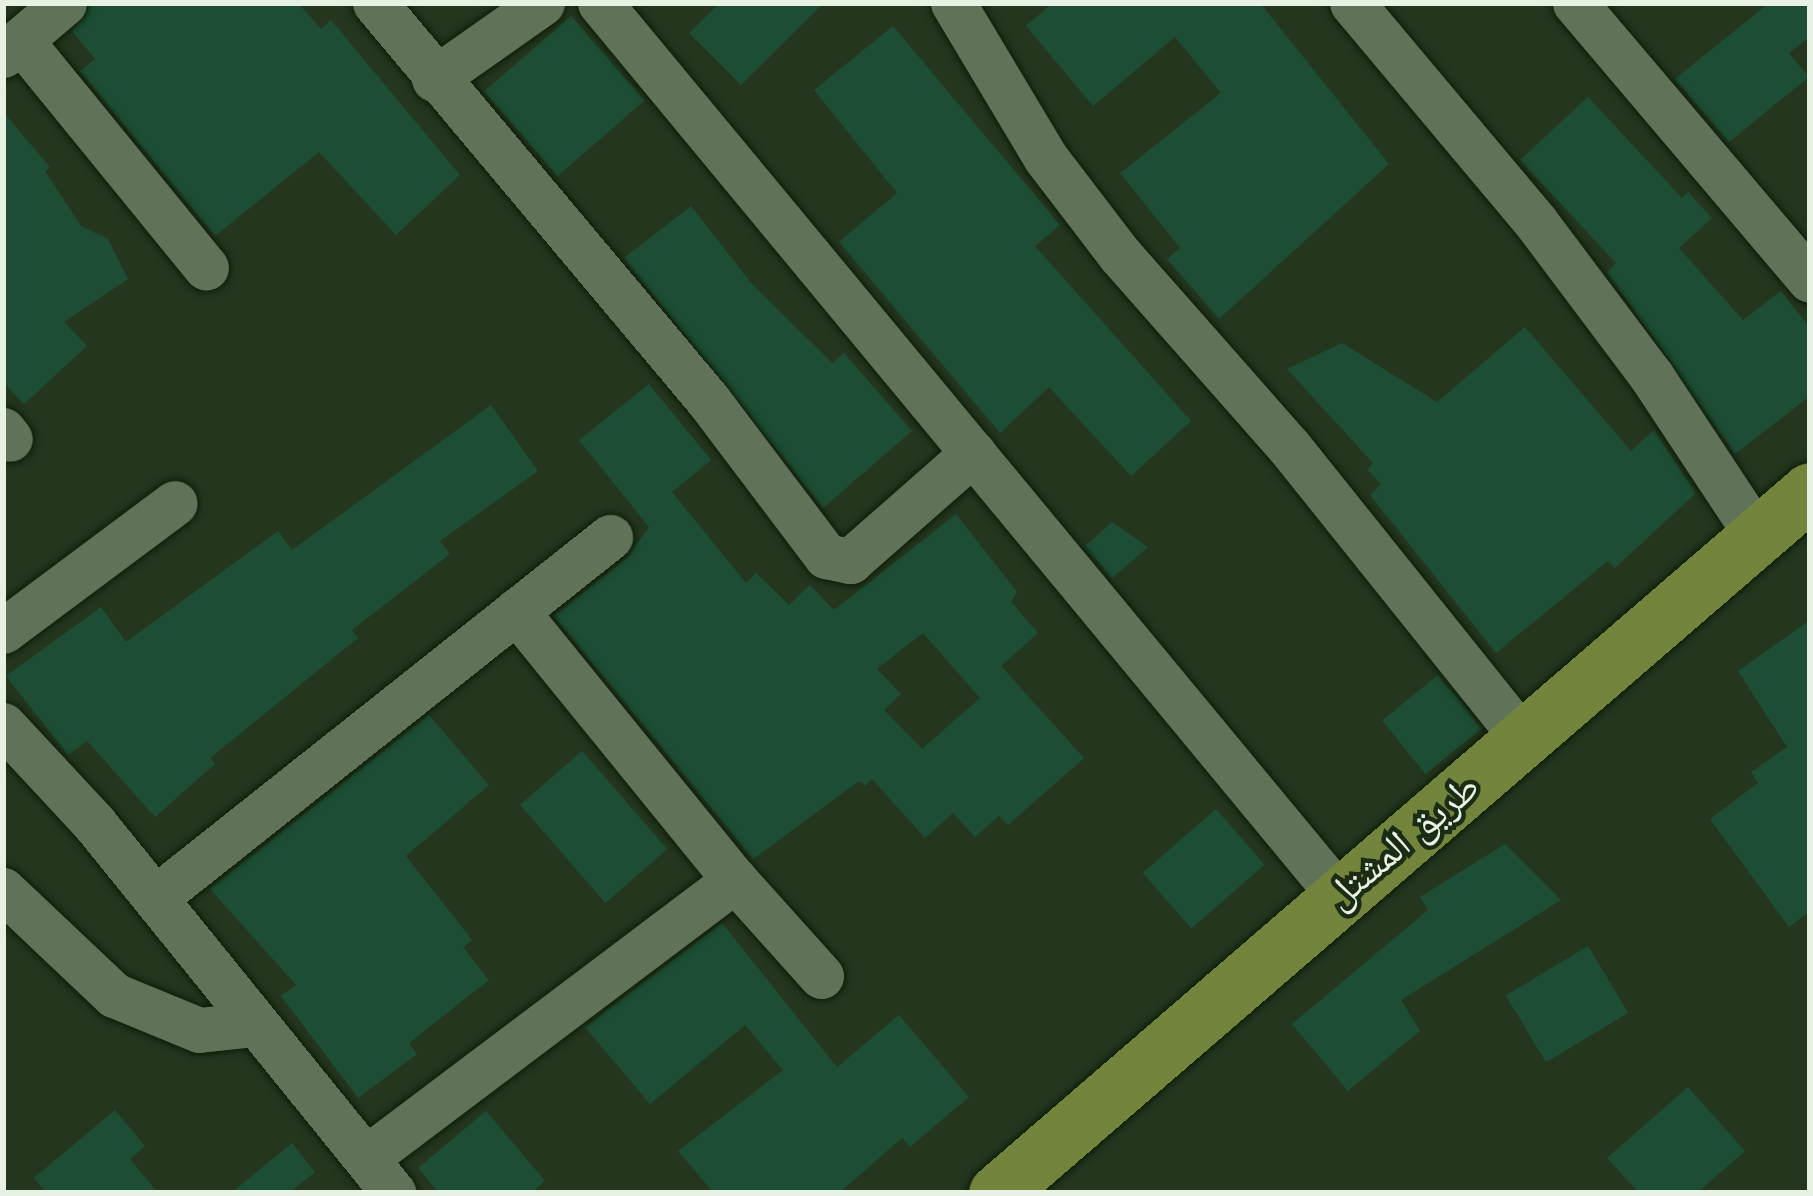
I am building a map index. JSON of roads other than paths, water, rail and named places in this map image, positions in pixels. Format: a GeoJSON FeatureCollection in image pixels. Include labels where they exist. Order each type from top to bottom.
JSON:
{"type":"FeatureCollection","features":[{"type":"Feature","properties":{"kind":"main road","name":"طريق المشتل"},"geometry":{"type":"LineString","coordinates":[[997,1193],[1338,894],[1792,518]]}},
{"type":"Feature","properties":{"kind":"street"},"geometry":{"type":"LineString","coordinates":[[64,3],[12,49],[206,268]]}},
{"type":"Feature","properties":{"kind":"street"},"geometry":{"type":"LineString","coordinates":[[375,3],[434,79],[708,400],[826,556],[850,561],[973,453]]}},
{"type":"Feature","properties":{"kind":"street"},"geometry":{"type":"LineString","coordinates":[[434,79],[542,3]]}},
{"type":"Feature","properties":{"kind":"street"},"geometry":{"type":"LineString","coordinates":[[600,3],[1338,894]]}},
{"type":"Feature","properties":{"kind":"street"},"geometry":{"type":"LineString","coordinates":[[953,3],[1045,158],[1120,255],[1290,448],[1525,741]]}},
{"type":"Feature","properties":{"kind":"street"},"geometry":{"type":"LineString","coordinates":[[1352,3],[1534,221],[1652,377],[1792,518]]}},
{"type":"Feature","properties":{"kind":"street"},"geometry":{"type":"LineString","coordinates":[[1575,3],[1810,280]]}},
{"type":"Feature","properties":{"kind":"street"},"geometry":{"type":"LineString","coordinates":[[3,631],[175,503]]}},
{"type":"Feature","properties":{"kind":"street"},"geometry":{"type":"LineString","coordinates":[[155,898],[610,537]]}},
{"type":"Feature","properties":{"kind":"street"},"geometry":{"type":"LineString","coordinates":[[516,611],[735,880],[821,976]]}},
{"type":"Feature","properties":{"kind":"street"},"geometry":{"type":"LineString","coordinates":[[3,725],[155,898],[394,1193]]}},
{"type":"Feature","properties":{"kind":"street"},"geometry":{"type":"LineString","coordinates":[[366,1158],[735,880]]}},
{"type":"Feature","properties":{"kind":"street"},"geometry":{"type":"LineString","coordinates":[[3,890],[114,995],[200,1030],[253,1024]]}}]}
